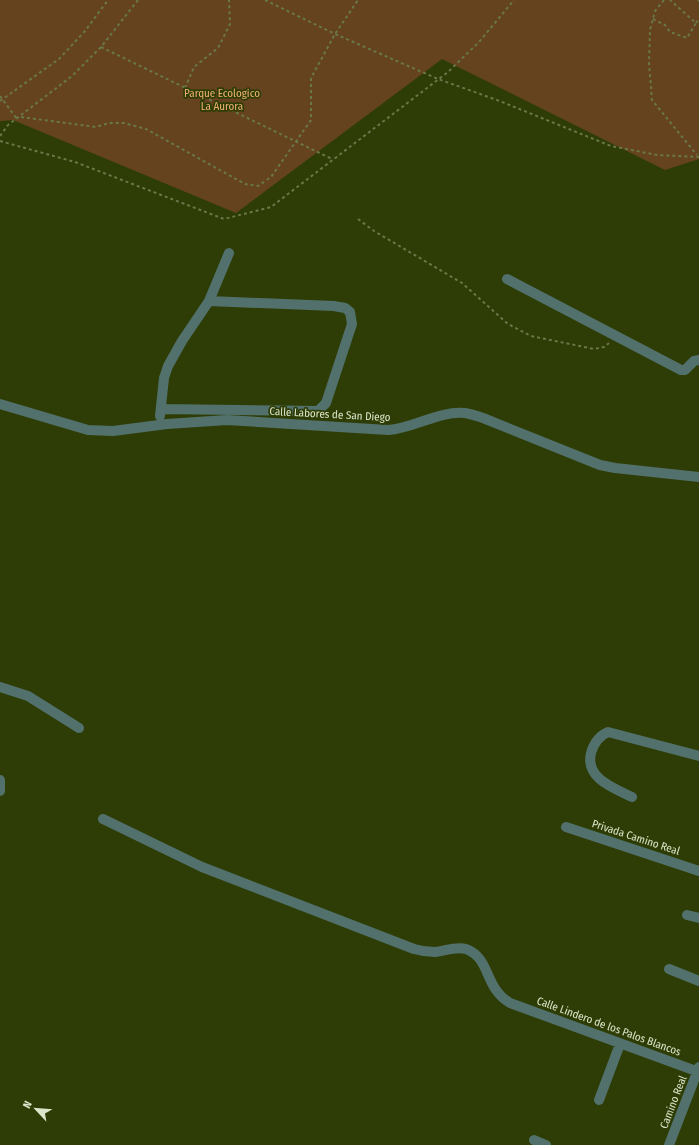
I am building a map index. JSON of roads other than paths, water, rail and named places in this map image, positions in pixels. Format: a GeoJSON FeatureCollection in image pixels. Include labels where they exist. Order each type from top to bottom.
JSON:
{"type":"FeatureCollection","features":[{"type":"Feature","properties":{"kind":"street"},"geometry":{"type":"LineString","coordinates":[[160,425],[164,378],[168,366],[179,345],[209,301],[229,253]]}},
{"type":"Feature","properties":{"kind":"street"},"geometry":{"type":"LineString","coordinates":[[507,279],[681,370],[688,368],[694,361],[699,360]]}},
{"type":"Feature","properties":{"kind":"street"},"geometry":{"type":"LineString","coordinates":[[161,409],[318,411],[326,403],[352,324],[350,312],[345,308],[334,306],[209,301]]}},
{"type":"Feature","properties":{"kind":"street","name":"Calle Labores de San Diego"},"geometry":{"type":"LineString","coordinates":[[0,404],[88,430],[113,431],[160,425],[227,420],[388,430],[409,427],[437,416],[465,413],[483,418],[600,464],[615,468],[699,477]]}},
{"type":"Feature","properties":{"kind":"street"},"geometry":{"type":"LineString","coordinates":[[0,687],[28,696],[79,728]]}},
{"type":"Feature","properties":{"kind":"street"},"geometry":{"type":"LineString","coordinates":[[632,797],[601,781],[594,774],[589,759],[592,748],[600,736],[608,732],[699,756]]}},
{"type":"Feature","properties":{"kind":"street","name":"Calle Lindero de los Palos Blancos"},"geometry":{"type":"LineString","coordinates":[[103,819],[209,870],[414,949],[429,952],[457,948],[465,949],[479,957],[484,964],[497,993],[510,1003],[620,1044],[698,1070]]}},
{"type":"Feature","properties":{"kind":"street","name":"Privada Camino Real"},"geometry":{"type":"LineString","coordinates":[[566,827],[699,871]]}},
{"type":"Feature","properties":{"kind":"street"},"geometry":{"type":"LineString","coordinates":[[687,914],[699,918]]}},
{"type":"Feature","properties":{"kind":"street"},"geometry":{"type":"LineString","coordinates":[[669,969],[699,981]]}},
{"type":"Feature","properties":{"kind":"street"},"geometry":{"type":"LineString","coordinates":[[600,1100],[620,1044]]}},
{"type":"Feature","properties":{"kind":"street","name":"Camino Real"},"geometry":{"type":"LineString","coordinates":[[669,1145],[698,1070]]}},
{"type":"Feature","properties":{"kind":"street"},"geometry":{"type":"LineString","coordinates":[[534,1140],[546,1145]]}},
{"type":"Feature","properties":{"kind":"park label","name":"Parque Ecologico La Aurora"},"geometry":{"type":"Point","coordinates":[222,99]}}]}
